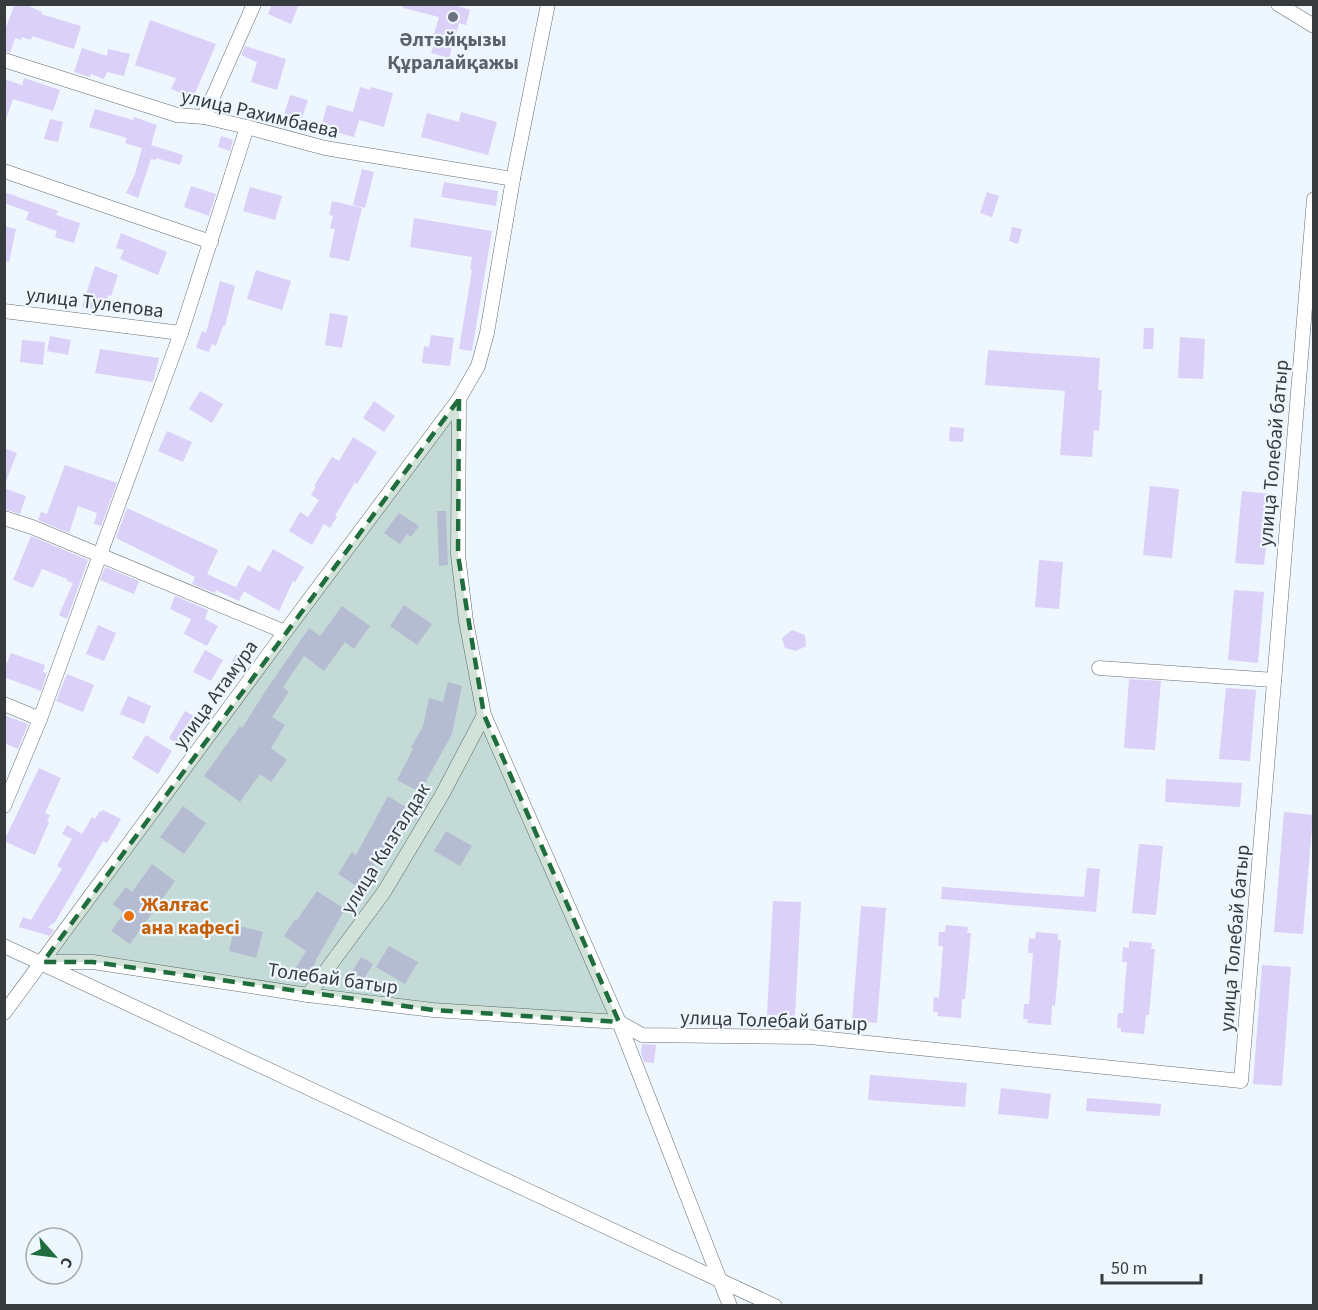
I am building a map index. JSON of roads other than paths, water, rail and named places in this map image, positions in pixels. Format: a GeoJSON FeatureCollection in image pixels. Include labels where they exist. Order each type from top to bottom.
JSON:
{"type":"FeatureCollection","features":[{"type":"Feature","properties":{"kind":"street"},"geometry":{"type":"LineString","coordinates":[[204,117],[254,4]]}},
{"type":"Feature","properties":{"kind":"street","name":"улица Атамура"},"geometry":{"type":"LineString","coordinates":[[4,1013],[459,399],[478,366],[487,333],[513,179],[548,4]]}},
{"type":"Feature","properties":{"kind":"street"},"geometry":{"type":"LineString","coordinates":[[1278,4],[1314,26]]}},
{"type":"Feature","properties":{"kind":"street","name":"улица Рахимбаева"},"geometry":{"type":"LineString","coordinates":[[4,60],[177,114],[204,117],[326,148],[513,179]]}},
{"type":"Feature","properties":{"kind":"street"},"geometry":{"type":"LineString","coordinates":[[4,806],[40,719],[101,556],[181,333],[247,127]]}},
{"type":"Feature","properties":{"kind":"street"},"geometry":{"type":"LineString","coordinates":[[4,171],[211,242]]}},
{"type":"Feature","properties":{"kind":"street","name":"улица Толебай батыр"},"geometry":{"type":"LineString","coordinates":[[619,1022],[642,1035],[810,1037],[1241,1081],[1314,199]]}},
{"type":"Feature","properties":{"kind":"street","name":"улица Тулепова"},"geometry":{"type":"LineString","coordinates":[[4,311],[181,333]]}},
{"type":"Feature","properties":{"kind":"street"},"geometry":{"type":"LineString","coordinates":[[459,399],[458,555],[466,621],[484,715],[619,1022],[730,1305]]}},
{"type":"Feature","properties":{"kind":"street"},"geometry":{"type":"LineString","coordinates":[[4,518],[285,632]]}},
{"type":"Feature","properties":{"kind":"street"},"geometry":{"type":"LineString","coordinates":[[1099,668],[1274,680]]}},
{"type":"Feature","properties":{"kind":"street"},"geometry":{"type":"LineString","coordinates":[[4,704],[40,719]]}},
{"type":"Feature","properties":{"kind":"street","name":"улица Кызгалдак"},"geometry":{"type":"LineString","coordinates":[[308,995],[384,892],[442,795],[484,715]]}},
{"type":"Feature","properties":{"kind":"street"},"geometry":{"type":"LineString","coordinates":[[4,946],[43,962],[775,1305]]}},
{"type":"Feature","properties":{"kind":"street","name":"Толебай батыр"},"geometry":{"type":"LineString","coordinates":[[43,962],[93,962],[308,995],[433,1010],[619,1022]]}},
{"type":"Feature","properties":{"kind":"place","name":"Әлтәйқызы Құралайқажы"},"geometry":{"type":"Point","coordinates":[453,17]}},
{"type":"Feature","properties":{"kind":"place","name":"Жалғас ана кафесі"},"geometry":{"type":"Point","coordinates":[129,916]}}]}
